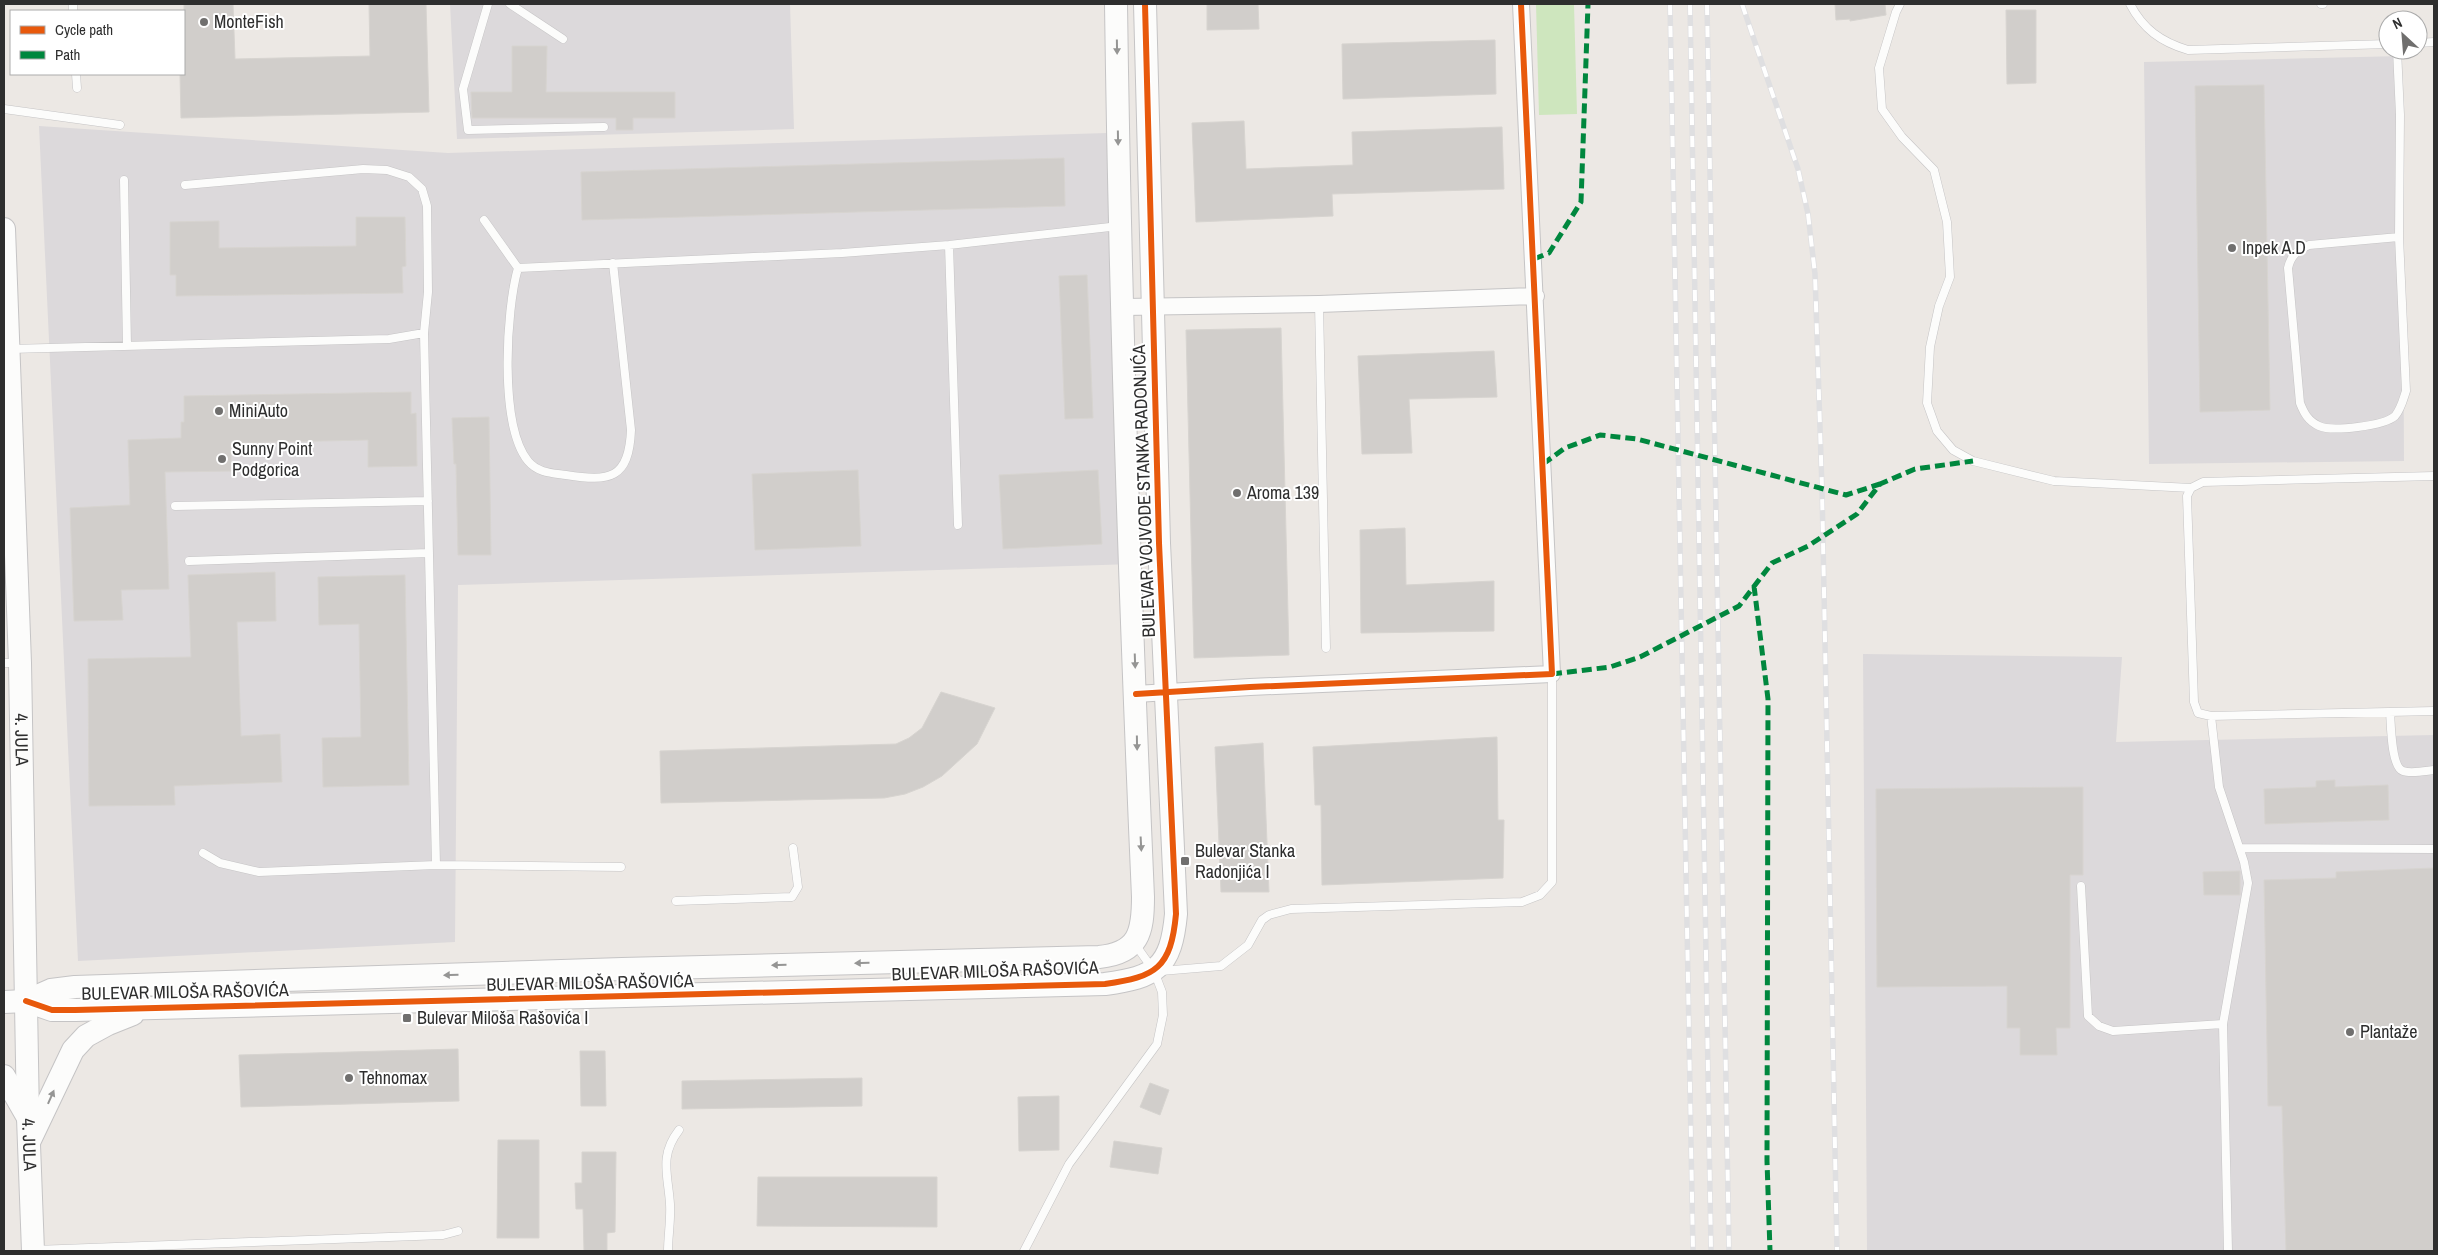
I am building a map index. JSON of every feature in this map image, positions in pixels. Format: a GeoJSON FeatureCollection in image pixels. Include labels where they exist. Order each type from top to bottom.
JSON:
{"type":"FeatureCollection","features":[{"type":"Feature","properties":{"kind":"street","name":"BULEVAR VOJVODE STANKA RADONJIĆA"},"geometry":{"type":"LineString","coordinates":[[1116,4],[1118,226],[1124,307],[1127,473],[1143,921],[1140,933],[1134,943]]}},
{"type":"Feature","properties":{"kind":"street","name":"BULEVAR VOJVODE STANKA RADONJIĆA"},"geometry":{"type":"LineString","coordinates":[[1145,4],[1165,692],[1176,914],[1170,949],[1154,971]]}},
{"type":"Feature","properties":{"kind":"street"},"geometry":{"type":"LineString","coordinates":[[1136,694],[1552,674],[1521,4]]}},
{"type":"Feature","properties":{"kind":"street","name":"4. JULA"},"geometry":{"type":"LineString","coordinates":[[4,229],[8,349],[6,377],[12,663],[26,1001],[33,1250]]}},
{"type":"Feature","properties":{"kind":"street"},"geometry":{"type":"LineString","coordinates":[[1124,307],[1153,305],[1319,304],[1536,296]]}},
{"type":"Feature","properties":{"kind":"street","name":"BULEVAR MILOŠA RAŠOVIĆA"},"geometry":{"type":"LineString","coordinates":[[26,1001],[51,990],[75,988],[622,969],[1099,957],[1115,956],[1134,943]]}},
{"type":"Feature","properties":{"kind":"street","name":"BULEVAR MILOŠA RAŠOVIĆA"},"geometry":{"type":"LineString","coordinates":[[26,1001],[52,1010],[1105,984],[1138,979],[1154,971]]}},
{"type":"Feature","properties":{"kind":"street"},"geometry":{"type":"LineString","coordinates":[[4,1002],[26,1001]]}},
{"type":"Feature","properties":{"kind":"street"},"geometry":{"type":"LineString","coordinates":[[29,1140],[73,1050],[86,1036],[108,1024],[148,1008]]}},
{"type":"Feature","properties":{"kind":"street"},"geometry":{"type":"LineString","coordinates":[[4,1076],[28,1118]]}},
{"type":"Feature","properties":{"kind":"lane"},"geometry":{"type":"LineString","coordinates":[[488,4],[463,89],[468,130],[604,127]]}},
{"type":"Feature","properties":{"kind":"lane"},"geometry":{"type":"LineString","coordinates":[[510,4],[563,39]]}},
{"type":"Feature","properties":{"kind":"lane"},"geometry":{"type":"LineString","coordinates":[[1900,4],[1879,68],[1882,110],[1902,137],[1934,170],[1947,222],[1950,277],[1939,306],[1930,347],[1927,403],[1937,431],[1953,450],[1973,460],[2054,481],[2191,488],[2202,482],[2434,476]]}},
{"type":"Feature","properties":{"kind":"lane"},"geometry":{"type":"LineString","coordinates":[[2130,4],[2138,19],[2156,36],[2172,45],[2188,50],[2378,44]]}},
{"type":"Feature","properties":{"kind":"lane"},"geometry":{"type":"LineString","coordinates":[[2397,60],[2400,115],[2399,237],[2406,391],[2403,403],[2396,415],[2386,422],[2373,426],[2321,428],[2311,422],[2304,414],[2300,403],[2288,268],[2290,258],[2297,251],[2309,245],[2399,237]]}},
{"type":"Feature","properties":{"kind":"lane"},"geometry":{"type":"LineString","coordinates":[[76,75],[77,88]]}},
{"type":"Feature","properties":{"kind":"lane"},"geometry":{"type":"LineString","coordinates":[[4,110],[120,125]]}},
{"type":"Feature","properties":{"kind":"lane"},"geometry":{"type":"LineString","coordinates":[[185,185],[363,169],[387,170],[409,177],[422,189],[427,206],[428,292],[424,333],[436,865]]}},
{"type":"Feature","properties":{"kind":"lane"},"geometry":{"type":"LineString","coordinates":[[124,180],[127,346]]}},
{"type":"Feature","properties":{"kind":"lane"},"geometry":{"type":"LineString","coordinates":[[484,220],[518,268],[510,303],[508,399],[510,415],[519,444],[527,460],[534,468],[544,472],[595,480],[609,477],[620,469],[628,458],[632,430],[613,263]]}},
{"type":"Feature","properties":{"kind":"lane"},"geometry":{"type":"LineString","coordinates":[[518,268],[842,253],[949,245],[1118,226]]}},
{"type":"Feature","properties":{"kind":"lane"},"geometry":{"type":"LineString","coordinates":[[949,245],[958,525]]}},
{"type":"Feature","properties":{"kind":"lane"},"geometry":{"type":"LineString","coordinates":[[1319,304],[1326,648]]}},
{"type":"Feature","properties":{"kind":"lane"},"geometry":{"type":"LineString","coordinates":[[8,349],[389,339],[424,333]]}},
{"type":"Feature","properties":{"kind":"lane"},"geometry":{"type":"LineString","coordinates":[[2191,488],[2187,496],[2194,702],[2198,713],[2210,716],[2434,711]]}},
{"type":"Feature","properties":{"kind":"lane"},"geometry":{"type":"LineString","coordinates":[[175,506],[428,501]]}},
{"type":"Feature","properties":{"kind":"lane"},"geometry":{"type":"LineString","coordinates":[[190,561],[429,553]]}},
{"type":"Feature","properties":{"kind":"lane"},"geometry":{"type":"LineString","coordinates":[[1154,971],[1221,966],[1248,945],[1262,920],[1268,915],[1290,909],[1522,902],[1540,895],[1552,882],[1552,674]]}},
{"type":"Feature","properties":{"kind":"lane"},"geometry":{"type":"LineString","coordinates":[[2390,712],[2394,760],[2399,769],[2404,772],[2434,770]]}},
{"type":"Feature","properties":{"kind":"lane"},"geometry":{"type":"LineString","coordinates":[[2210,716],[2220,787],[2240,848],[2248,883],[2223,1024],[2228,1251]]}},
{"type":"Feature","properties":{"kind":"lane"},"geometry":{"type":"LineString","coordinates":[[676,901],[792,897],[798,887],[793,848]]}},
{"type":"Feature","properties":{"kind":"lane"},"geometry":{"type":"LineString","coordinates":[[2240,848],[2434,849]]}},
{"type":"Feature","properties":{"kind":"lane"},"geometry":{"type":"LineString","coordinates":[[203,853],[220,864],[259,872],[436,865],[621,867]]}},
{"type":"Feature","properties":{"kind":"lane"},"geometry":{"type":"LineString","coordinates":[[2082,886],[2088,1016],[2099,1026],[2113,1031],[2223,1024]]}},
{"type":"Feature","properties":{"kind":"lane"},"geometry":{"type":"LineString","coordinates":[[1024,1251],[1069,1164],[1158,1044],[1163,1015],[1162,992],[1154,971],[1134,943]]}},
{"type":"Feature","properties":{"kind":"lane"},"geometry":{"type":"LineString","coordinates":[[668,1251],[670,1206],[666,1164],[668,1144],[679,1130]]}},
{"type":"Feature","properties":{"kind":"lane"},"geometry":{"type":"LineString","coordinates":[[33,1250],[138,1249],[443,1235],[458,1230]]}},
{"type":"Feature","properties":{"kind":"shaded area"},"geometry":{"type":"Polygon","coordinates":[[[450,4],[790,4],[794,129],[457,139],[450,4]]]}},
{"type":"Feature","properties":{"kind":"shaded area"},"geometry":{"type":"Polygon","coordinates":[[[2378,57],[2378,60],[2402,60],[2404,461],[2149,464],[2144,62],[2378,57]]]}},
{"type":"Feature","properties":{"kind":"shaded area"},"geometry":{"type":"Polygon","coordinates":[[[39,126],[448,153],[1107,133],[1133,564],[458,585],[455,942],[78,961],[39,126]]]}},
{"type":"Feature","properties":{"kind":"shaded area"},"geometry":{"type":"Polygon","coordinates":[[[1863,654],[2122,657],[2116,742],[2434,735],[2434,1251],[1867,1251],[1863,654]]]}},
{"type":"Feature","properties":{"kind":"green space"},"geometry":{"type":"Polygon","coordinates":[[[1536,4],[1574,4],[1577,114],[1539,115],[1536,4]]]}},
{"type":"Feature","properties":{"kind":"building"},"geometry":{"type":"Polygon","coordinates":[[[184,4],[233,4],[235,59],[370,56],[369,4],[426,4],[429,112],[181,118],[180,75],[185,75],[184,4]]]}},
{"type":"Feature","properties":{"kind":"building"},"geometry":{"type":"Polygon","coordinates":[[[1207,4],[1258,4],[1259,29],[1207,30],[1207,4]]]}},
{"type":"Feature","properties":{"kind":"building"},"geometry":{"type":"Polygon","coordinates":[[[1835,4],[1885,4],[1886,15],[1850,21],[1850,19],[1836,20],[1835,4]]]}},
{"type":"Feature","properties":{"kind":"building"},"geometry":{"type":"Polygon","coordinates":[[[2006,10],[2036,10],[2036,83],[2007,84],[2006,10]]]}},
{"type":"Feature","properties":{"kind":"building"},"geometry":{"type":"Polygon","coordinates":[[[1495,40],[1496,94],[1343,99],[1342,44],[1495,40]]]}},
{"type":"Feature","properties":{"kind":"building"},"geometry":{"type":"Polygon","coordinates":[[[512,46],[547,46],[546,92],[675,92],[675,118],[633,118],[633,130],[616,130],[616,118],[472,118],[471,92],[512,92],[512,46]]]}},
{"type":"Feature","properties":{"kind":"building","name":"Inpek A.D"},"geometry":{"type":"Polygon","coordinates":[[[2264,85],[2270,410],[2200,412],[2195,86],[2264,85]]]}},
{"type":"Feature","properties":{"kind":"building"},"geometry":{"type":"Polygon","coordinates":[[[1244,121],[1246,169],[1353,165],[1352,132],[1502,127],[1504,189],[1332,194],[1333,216],[1196,222],[1192,123],[1244,121]]]}},
{"type":"Feature","properties":{"kind":"building"},"geometry":{"type":"Polygon","coordinates":[[[1064,158],[1065,206],[582,220],[581,172],[1064,158]]]}},
{"type":"Feature","properties":{"kind":"building"},"geometry":{"type":"Polygon","coordinates":[[[356,217],[405,217],[406,266],[402,267],[403,293],[176,296],[176,275],[170,275],[170,222],[219,221],[219,248],[356,246],[356,217]]]}},
{"type":"Feature","properties":{"kind":"building"},"geometry":{"type":"Polygon","coordinates":[[[1087,275],[1093,418],[1065,419],[1059,276],[1087,275]]]}},
{"type":"Feature","properties":{"kind":"building","name":"Aroma 139"},"geometry":{"type":"Polygon","coordinates":[[[1281,328],[1289,655],[1194,658],[1186,330],[1281,328]]]}},
{"type":"Feature","properties":{"kind":"building"},"geometry":{"type":"Polygon","coordinates":[[[1494,351],[1497,397],[1409,399],[1412,453],[1362,454],[1358,356],[1494,351]]]}},
{"type":"Feature","properties":{"kind":"building"},"geometry":{"type":"Polygon","coordinates":[[[411,392],[411,414],[416,413],[417,466],[368,467],[368,440],[231,443],[231,471],[165,472],[169,589],[121,590],[123,620],[74,621],[70,508],[130,505],[128,440],[181,438],[181,422],[184,422],[184,396],[411,392]]]}},
{"type":"Feature","properties":{"kind":"building"},"geometry":{"type":"Polygon","coordinates":[[[489,417],[491,555],[458,555],[456,464],[454,464],[452,418],[489,417]]]}},
{"type":"Feature","properties":{"kind":"building"},"geometry":{"type":"Polygon","coordinates":[[[858,470],[861,546],[755,550],[752,474],[858,470]]]}},
{"type":"Feature","properties":{"kind":"building"},"geometry":{"type":"Polygon","coordinates":[[[1098,470],[1102,544],[1003,549],[999,475],[1098,470]]]}},
{"type":"Feature","properties":{"kind":"building"},"geometry":{"type":"Polygon","coordinates":[[[1405,528],[1406,585],[1494,581],[1494,631],[1361,633],[1360,530],[1405,528]]]}},
{"type":"Feature","properties":{"kind":"building"},"geometry":{"type":"Polygon","coordinates":[[[275,572],[276,621],[237,622],[241,736],[280,734],[282,782],[174,786],[175,805],[89,806],[88,659],[191,657],[188,575],[275,572]]]}},
{"type":"Feature","properties":{"kind":"building"},"geometry":{"type":"Polygon","coordinates":[[[405,575],[409,785],[323,787],[322,738],[361,737],[359,624],[319,625],[318,577],[405,575]]]}},
{"type":"Feature","properties":{"kind":"building"},"geometry":{"type":"Polygon","coordinates":[[[941,692],[995,708],[977,744],[942,776],[923,787],[905,794],[884,798],[661,803],[660,751],[896,744],[909,738],[922,728],[941,692]]]}},
{"type":"Feature","properties":{"kind":"building"},"geometry":{"type":"Polygon","coordinates":[[[1497,737],[1498,820],[1504,820],[1503,878],[1322,885],[1321,805],[1315,805],[1313,747],[1497,737]]]}},
{"type":"Feature","properties":{"kind":"building"},"geometry":{"type":"Polygon","coordinates":[[[1263,743],[1269,892],[1221,892],[1215,747],[1263,743]]]}},
{"type":"Feature","properties":{"kind":"building"},"geometry":{"type":"Polygon","coordinates":[[[2335,780],[2335,787],[2388,785],[2389,820],[2265,824],[2264,789],[2316,787],[2316,781],[2335,780]]]}},
{"type":"Feature","properties":{"kind":"building"},"geometry":{"type":"Polygon","coordinates":[[[2083,787],[2083,875],[2070,875],[2070,1028],[2056,1028],[2057,1055],[2020,1055],[2020,1028],[2007,1028],[2007,986],[1877,987],[1876,789],[2083,787]]]}},
{"type":"Feature","properties":{"kind":"building"},"geometry":{"type":"Polygon","coordinates":[[[2434,868],[2434,1251],[2286,1251],[2282,1106],[2268,1106],[2264,880],[2336,878],[2336,872],[2434,868]]]}},
{"type":"Feature","properties":{"kind":"building"},"geometry":{"type":"Polygon","coordinates":[[[2240,871],[2240,895],[2204,895],[2203,872],[2240,871]]]}},
{"type":"Feature","properties":{"kind":"building","name":"Tehnomax"},"geometry":{"type":"Polygon","coordinates":[[[458,1049],[459,1101],[241,1107],[239,1055],[458,1049]]]}},
{"type":"Feature","properties":{"kind":"building"},"geometry":{"type":"Polygon","coordinates":[[[580,1051],[605,1051],[606,1106],[581,1106],[580,1051]]]}},
{"type":"Feature","properties":{"kind":"building"},"geometry":{"type":"Polygon","coordinates":[[[862,1078],[862,1106],[682,1109],[682,1081],[862,1078]]]}},
{"type":"Feature","properties":{"kind":"building"},"geometry":{"type":"Polygon","coordinates":[[[1150,1083],[1169,1090],[1160,1115],[1140,1107],[1150,1083]]]}},
{"type":"Feature","properties":{"kind":"building"},"geometry":{"type":"Polygon","coordinates":[[[1059,1096],[1059,1150],[1019,1151],[1018,1097],[1059,1096]]]}},
{"type":"Feature","properties":{"kind":"building"},"geometry":{"type":"Polygon","coordinates":[[[498,1140],[539,1140],[539,1238],[497,1238],[498,1140]]]}},
{"type":"Feature","properties":{"kind":"building"},"geometry":{"type":"Polygon","coordinates":[[[1114,1141],[1162,1148],[1158,1174],[1110,1167],[1114,1141]]]}},
{"type":"Feature","properties":{"kind":"building"},"geometry":{"type":"Polygon","coordinates":[[[582,1152],[616,1152],[615,1232],[607,1233],[607,1251],[584,1251],[583,1209],[576,1209],[575,1183],[582,1183],[582,1152]]]}},
{"type":"Feature","properties":{"kind":"building"},"geometry":{"type":"Polygon","coordinates":[[[758,1177],[937,1177],[937,1227],[757,1226],[758,1177]]]}},
{"type":"Feature","properties":{"kind":"railway"},"geometry":{"type":"LineString","coordinates":[[1670,4],[1693,1251]]}},
{"type":"Feature","properties":{"kind":"railway"},"geometry":{"type":"LineString","coordinates":[[1690,4],[1711,1251]]}},
{"type":"Feature","properties":{"kind":"railway"},"geometry":{"type":"LineString","coordinates":[[1707,4],[1729,1251]]}},
{"type":"Feature","properties":{"kind":"railway"},"geometry":{"type":"LineString","coordinates":[[1742,4],[1798,169],[1808,214],[1815,274],[1822,489],[1837,1251]]}},
{"type":"Feature","properties":{"kind":"marked path"},"geometry":{"type":"LineString","coordinates":[[1534,259],[1549,253],[1581,202],[1588,4]]}},
{"type":"Feature","properties":{"kind":"marked path"},"geometry":{"type":"LineString","coordinates":[[1543,464],[1565,448],[1600,435],[1637,439],[1846,495],[1880,484]]}},
{"type":"Feature","properties":{"kind":"marked path"},"geometry":{"type":"LineString","coordinates":[[1552,674],[1610,667],[1640,657],[1739,606],[1772,563],[1808,546],[1857,514],[1880,484],[1915,469],[1973,461]]}},
{"type":"Feature","properties":{"kind":"marked path"},"geometry":{"type":"LineString","coordinates":[[1754,586],[1768,699],[1767,1161],[1770,1251]]}},
{"type":"Feature","properties":{"kind":"cycle path"},"geometry":{"type":"LineString","coordinates":[[26,1001],[52,1010],[75,1010],[1105,984],[1137,978],[1158,967],[1170,947],[1176,914],[1159,543],[1145,4]]}},
{"type":"Feature","properties":{"kind":"cycle path"},"geometry":{"type":"LineString","coordinates":[[1136,694],[1250,687],[1552,674],[1521,4]]}},
{"type":"Feature","properties":{"kind":"place","name":"MonteFish"},"geometry":{"type":"Point","coordinates":[204,22]}},
{"type":"Feature","properties":{"kind":"place","name":"Inpek A.D"},"geometry":{"type":"Point","coordinates":[2232,248]}},
{"type":"Feature","properties":{"kind":"place","name":"MiniAuto"},"geometry":{"type":"Point","coordinates":[219,411]}},
{"type":"Feature","properties":{"kind":"place","name":"Sunny Point Podgorica"},"geometry":{"type":"Point","coordinates":[222,459]}},
{"type":"Feature","properties":{"kind":"place","name":"Aroma 139"},"geometry":{"type":"Point","coordinates":[1237,493]}},
{"type":"Feature","properties":{"kind":"place","name":"Bulevar Stanka Radonjića I"},"geometry":{"type":"Point","coordinates":[1185,861]}},
{"type":"Feature","properties":{"kind":"place","name":"Bulevar Miloša Rašovića I"},"geometry":{"type":"Point","coordinates":[407,1018]}},
{"type":"Feature","properties":{"kind":"place","name":"Plantaže"},"geometry":{"type":"Point","coordinates":[2350,1032]}},
{"type":"Feature","properties":{"kind":"place","name":"Tehnomax"},"geometry":{"type":"Point","coordinates":[349,1078]}}]}
